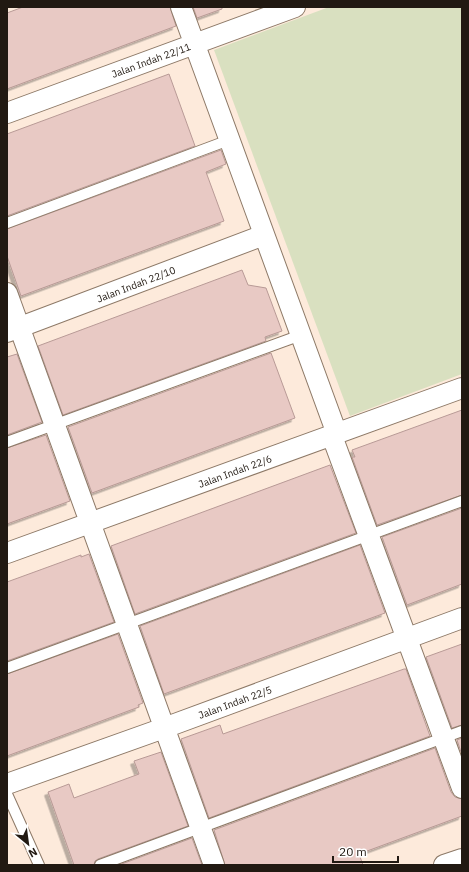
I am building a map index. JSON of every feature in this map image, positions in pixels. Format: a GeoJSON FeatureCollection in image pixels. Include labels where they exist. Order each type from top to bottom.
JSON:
{"type":"FeatureCollection","features":[{"type":"Feature","properties":{"kind":"street"},"geometry":{"type":"LineString","coordinates":[[181,7],[301,335],[369,534],[462,788]]}},
{"type":"Feature","properties":{"kind":"street","name":"Jalan Indah 22/11"},"geometry":{"type":"LineString","coordinates":[[7,113],[295,7]]}},
{"type":"Feature","properties":{"kind":"street","name":"Jalan Indah 22/10"},"geometry":{"type":"LineString","coordinates":[[13,330],[264,235]]}},
{"type":"Feature","properties":{"kind":"street"},"geometry":{"type":"LineString","coordinates":[[7,293],[13,330],[55,424],[89,523],[214,865]]}},
{"type":"Feature","properties":{"kind":"street","name":"Jalan Indah 22/6"},"geometry":{"type":"LineString","coordinates":[[7,553],[462,388]]}},
{"type":"Feature","properties":{"kind":"street","name":"Jalan Indah 22/5"},"geometry":{"type":"LineString","coordinates":[[7,784],[164,728],[462,618]]}},
{"type":"Feature","properties":{"kind":"street"},"geometry":{"type":"LineString","coordinates":[[444,865],[462,859]]}},
{"type":"Feature","properties":{"kind":"lane"},"geometry":{"type":"LineString","coordinates":[[7,223],[229,140]]}},
{"type":"Feature","properties":{"kind":"lane"},"geometry":{"type":"LineString","coordinates":[[7,442],[301,335]]}},
{"type":"Feature","properties":{"kind":"lane"},"geometry":{"type":"LineString","coordinates":[[7,668],[462,501]]}},
{"type":"Feature","properties":{"kind":"lane"},"geometry":{"type":"LineString","coordinates":[[100,865],[462,731]]}},
{"type":"Feature","properties":{"kind":"lane"},"geometry":{"type":"LineString","coordinates":[[7,794],[39,865]]}},
{"type":"Feature","properties":{"kind":"green space"},"geometry":{"type":"Polygon","coordinates":[[[329,7],[462,7],[462,374],[350,416],[214,50],[329,7]]]}},
{"type":"Feature","properties":{"kind":"building"},"geometry":{"type":"Polygon","coordinates":[[[23,7],[170,7],[176,26],[7,89],[7,13],[23,7]]]}},
{"type":"Feature","properties":{"kind":"building"},"geometry":{"type":"Polygon","coordinates":[[[193,7],[222,7],[222,9],[197,18],[193,7]]]}},
{"type":"Feature","properties":{"kind":"building"},"geometry":{"type":"Polygon","coordinates":[[[169,74],[195,146],[7,216],[7,134],[169,74]]]}},
{"type":"Feature","properties":{"kind":"building"},"geometry":{"type":"Polygon","coordinates":[[[221,150],[226,164],[206,172],[224,221],[21,296],[7,256],[7,229],[221,150]]]}},
{"type":"Feature","properties":{"kind":"building"},"geometry":{"type":"Polygon","coordinates":[[[242,270],[248,285],[266,288],[282,331],[265,337],[266,341],[63,415],[38,346],[242,270]]]}},
{"type":"Feature","properties":{"kind":"building"},"geometry":{"type":"Polygon","coordinates":[[[271,353],[295,418],[92,493],[68,427],[271,353]]]}},
{"type":"Feature","properties":{"kind":"building"},"geometry":{"type":"Polygon","coordinates":[[[17,354],[42,422],[7,435],[7,357],[17,354]]]}},
{"type":"Feature","properties":{"kind":"building"},"geometry":{"type":"Polygon","coordinates":[[[462,410],[462,495],[377,525],[352,457],[355,457],[352,450],[462,410]]]}},
{"type":"Feature","properties":{"kind":"building"},"geometry":{"type":"Polygon","coordinates":[[[46,435],[70,501],[7,524],[7,448],[46,435]]]}},
{"type":"Feature","properties":{"kind":"building"},"geometry":{"type":"Polygon","coordinates":[[[330,465],[356,533],[135,614],[111,546],[330,465]]]}},
{"type":"Feature","properties":{"kind":"building"},"geometry":{"type":"Polygon","coordinates":[[[462,508],[462,584],[407,605],[382,537],[462,508]]]}},
{"type":"Feature","properties":{"kind":"building"},"geometry":{"type":"Polygon","coordinates":[[[360,545],[385,613],[164,694],[140,626],[360,545]]]}},
{"type":"Feature","properties":{"kind":"building"},"geometry":{"type":"Polygon","coordinates":[[[89,554],[114,622],[7,661],[7,582],[81,555],[81,557],[89,554]]]}},
{"type":"Feature","properties":{"kind":"building"},"geometry":{"type":"Polygon","coordinates":[[[118,634],[143,703],[138,705],[139,707],[7,756],[7,674],[118,634]]]}},
{"type":"Feature","properties":{"kind":"building"},"geometry":{"type":"Polygon","coordinates":[[[462,644],[462,725],[452,728],[426,657],[462,644]]]}},
{"type":"Feature","properties":{"kind":"building"},"geometry":{"type":"Polygon","coordinates":[[[406,669],[430,736],[209,818],[181,739],[220,725],[223,734],[406,669]]]}},
{"type":"Feature","properties":{"kind":"building"},"geometry":{"type":"Polygon","coordinates":[[[462,738],[462,755],[457,740],[462,738]]]}},
{"type":"Feature","properties":{"kind":"building"},"geometry":{"type":"Polygon","coordinates":[[[435,748],[451,792],[455,797],[462,799],[462,816],[359,854],[363,865],[225,865],[214,830],[435,748]]]}},
{"type":"Feature","properties":{"kind":"building"},"geometry":{"type":"Polygon","coordinates":[[[161,752],[188,826],[98,859],[95,861],[94,865],[74,865],[48,792],[69,784],[74,798],[139,774],[134,761],[161,752]]]}},
{"type":"Feature","properties":{"kind":"building"},"geometry":{"type":"Polygon","coordinates":[[[192,838],[202,865],[119,865],[192,838]]]}}]}
